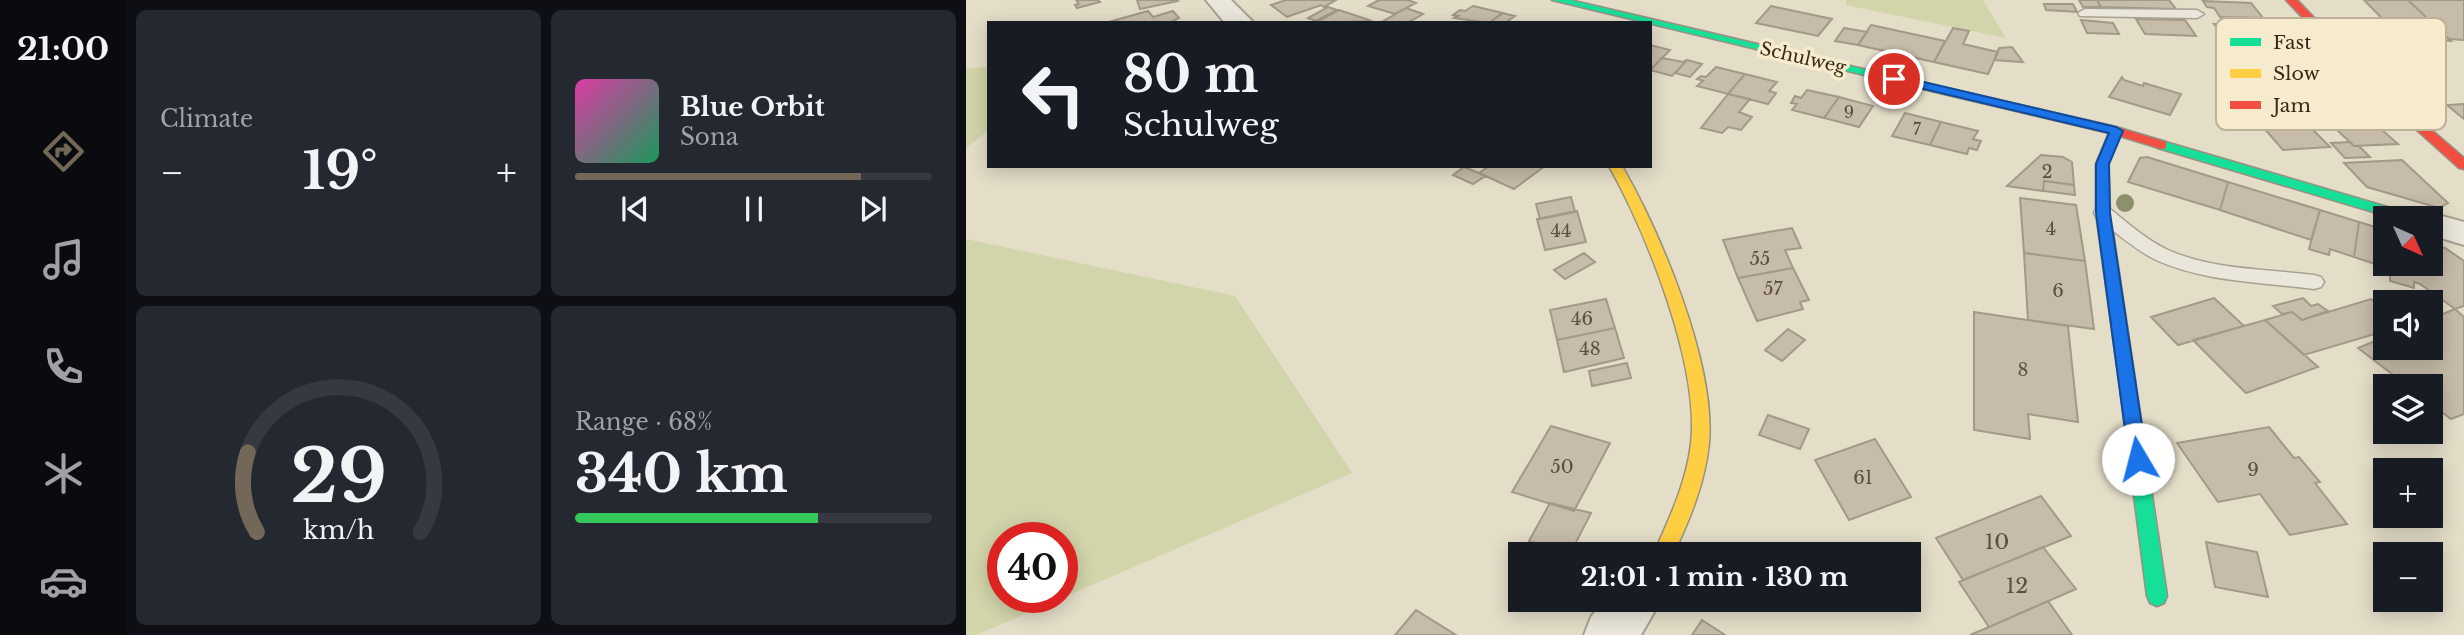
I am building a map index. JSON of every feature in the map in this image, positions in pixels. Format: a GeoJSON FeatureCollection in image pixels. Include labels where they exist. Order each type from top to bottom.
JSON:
{"type":"FeatureCollection","features":[{"type":"Feature","properties":{"kind":"street"},"geometry":{"type":"LineString","coordinates":[[1218,0],[1238,21]]}},
{"type":"Feature","properties":{"kind":"street","name":"Schulweg"},"geometry":{"type":"LineString","coordinates":[[1557,0],[1647,21]]}},
{"type":"Feature","properties":{"kind":"street"},"geometry":{"type":"LineString","coordinates":[[2291,0],[2308,18]]}},
{"type":"Feature","properties":{"kind":"street","name":"Schulweg"},"geometry":{"type":"LineString","coordinates":[[1652,22],[2116,131],[2373,207]]}},
{"type":"Feature","properties":{"kind":"street"},"geometry":{"type":"LineString","coordinates":[[2422,130],[2464,165]]}},
{"type":"Feature","properties":{"kind":"street"},"geometry":{"type":"LineString","coordinates":[[2116,131],[2102,164],[2103,213],[2157,596]]}},
{"type":"Feature","properties":{"kind":"street"},"geometry":{"type":"LineString","coordinates":[[1616,168],[1630,187],[1643,215],[1698,387],[1701,426],[1695,474],[1679,525],[1670,542]]}},
{"type":"Feature","properties":{"kind":"street"},"geometry":{"type":"LineString","coordinates":[[2443,228],[2464,234]]}},
{"type":"Feature","properties":{"kind":"street"},"geometry":{"type":"LineString","coordinates":[[1610,635],[1627,612]]}},
{"type":"Feature","properties":{"kind":"lane"},"geometry":{"type":"LineString","coordinates":[[2189,0],[2205,28]]}},
{"type":"Feature","properties":{"kind":"lane"},"geometry":{"type":"LineString","coordinates":[[2085,13],[2197,14]]}},
{"type":"Feature","properties":{"kind":"lane"},"geometry":{"type":"LineString","coordinates":[[2103,213],[2145,245],[2169,258],[2197,266],[2314,282]]}},
{"type":"Feature","properties":{"kind":"green space"},"geometry":{"type":"Polygon","coordinates":[[[1846,0],[1983,0],[2006,38],[1846,5],[1846,0]]]}},
{"type":"Feature","properties":{"kind":"green space"},"geometry":{"type":"Polygon","coordinates":[[[987,67],[987,132],[966,148],[966,68],[987,67]]]}},
{"type":"Feature","properties":{"kind":"green space"},"geometry":{"type":"Polygon","coordinates":[[[966,239],[1235,296],[1352,473],[1078,591],[1078,522],[987,522],[987,613],[1027,613],[976,635],[966,635],[966,239]]]}},
{"type":"Feature","properties":{"kind":"building"},"geometry":{"type":"Polygon","coordinates":[[[1076,0],[1100,2],[1077,8],[1075,5],[1079,4],[1076,0]]]}},
{"type":"Feature","properties":{"kind":"building"},"geometry":{"type":"Polygon","coordinates":[[[1137,0],[1177,0],[1178,1],[1140,9],[1137,0]]]}},
{"type":"Feature","properties":{"kind":"building"},"geometry":{"type":"Polygon","coordinates":[[[1286,0],[1336,0],[1324,7],[1321,5],[1287,17],[1271,5],[1286,0]]]}},
{"type":"Feature","properties":{"kind":"building"},"geometry":{"type":"Polygon","coordinates":[[[1379,0],[1408,0],[1416,3],[1395,14],[1368,6],[1379,0]]]}},
{"type":"Feature","properties":{"kind":"building"},"geometry":{"type":"Polygon","coordinates":[[[2079,0],[2097,0],[2101,7],[2083,7],[2079,0]]]}},
{"type":"Feature","properties":{"kind":"building"},"geometry":{"type":"Polygon","coordinates":[[[2097,0],[2169,0],[2176,9],[2101,7],[2097,0]]]}},
{"type":"Feature","properties":{"kind":"building"},"geometry":{"type":"Polygon","coordinates":[[[2364,0],[2408,0],[2427,18],[2382,18],[2364,0]]]}},
{"type":"Feature","properties":{"kind":"building"},"geometry":{"type":"Polygon","coordinates":[[[2408,0],[2464,0],[2464,40],[2449,39],[2446,36],[2446,18],[2427,18],[2408,0]]]}},
{"type":"Feature","properties":{"kind":"building"},"geometry":{"type":"Polygon","coordinates":[[[2203,1],[2251,3],[2263,18],[2220,17],[2214,8],[2207,7],[2203,1]]]}},
{"type":"Feature","properties":{"kind":"building"},"geometry":{"type":"Polygon","coordinates":[[[2044,4],[2073,4],[2077,12],[2046,10],[2044,4]]]}},
{"type":"Feature","properties":{"kind":"building"},"geometry":{"type":"Polygon","coordinates":[[[1473,6],[1503,13],[1492,21],[1454,18],[1458,16],[1453,15],[1460,10],[1465,11],[1473,6]]]}},
{"type":"Feature","properties":{"kind":"building"},"geometry":{"type":"Polygon","coordinates":[[[1771,6],[1832,19],[1818,36],[1756,23],[1771,6]]]}},
{"type":"Feature","properties":{"kind":"building"},"geometry":{"type":"Polygon","coordinates":[[[1328,7],[1337,10],[1316,21],[1308,18],[1328,7]]]}},
{"type":"Feature","properties":{"kind":"building"},"geometry":{"type":"Polygon","coordinates":[[[1406,8],[1423,14],[1411,21],[1383,21],[1406,8]]]}},
{"type":"Feature","properties":{"kind":"building"},"geometry":{"type":"Polygon","coordinates":[[[1339,10],[1372,21],[1318,21],[1339,10]]]}},
{"type":"Feature","properties":{"kind":"building"},"geometry":{"type":"Polygon","coordinates":[[[1148,11],[1153,17],[1173,11],[1179,18],[1173,21],[1112,21],[1148,11]]]}},
{"type":"Feature","properties":{"kind":"building"},"geometry":{"type":"Polygon","coordinates":[[[1502,13],[1515,16],[1508,21],[1492,21],[1502,13]]]}},
{"type":"Feature","properties":{"kind":"building"},"geometry":{"type":"Polygon","coordinates":[[[2136,19],[2185,20],[2196,36],[2145,34],[2136,19]]]}},
{"type":"Feature","properties":{"kind":"building"},"geometry":{"type":"Polygon","coordinates":[[[2081,20],[2113,23],[2119,34],[2087,33],[2081,20]]]}},
{"type":"Feature","properties":{"kind":"building"},"geometry":{"type":"Polygon","coordinates":[[[1871,25],[1945,41],[1934,62],[1858,45],[1871,25]]]}},
{"type":"Feature","properties":{"kind":"building"},"geometry":{"type":"Polygon","coordinates":[[[1844,28],[1867,32],[1858,45],[1835,41],[1844,28]]]}},
{"type":"Feature","properties":{"kind":"building"},"geometry":{"type":"Polygon","coordinates":[[[1953,28],[1969,31],[1963,44],[1998,52],[1988,74],[1934,62],[1953,28]]]}},
{"type":"Feature","properties":{"kind":"building"},"geometry":{"type":"Polygon","coordinates":[[[1652,46],[1670,50],[1652,68],[1652,46]]]}},
{"type":"Feature","properties":{"kind":"building"},"geometry":{"type":"Polygon","coordinates":[[[2012,47],[2023,62],[1994,60],[1999,48],[2012,47]]]}},
{"type":"Feature","properties":{"kind":"building"},"geometry":{"type":"Polygon","coordinates":[[[1662,58],[1683,62],[1687,60],[1672,76],[1652,71],[1662,58]]]}},
{"type":"Feature","properties":{"kind":"building"},"geometry":{"type":"Polygon","coordinates":[[[1687,60],[1702,64],[1690,77],[1675,73],[1687,60]]]}},
{"type":"Feature","properties":{"kind":"building"},"geometry":{"type":"Polygon","coordinates":[[[1716,67],[1745,74],[1728,94],[1697,86],[1703,81],[1697,79],[1706,77],[1716,67]]]}},
{"type":"Feature","properties":{"kind":"building"},"geometry":{"type":"Polygon","coordinates":[[[1745,74],[1777,82],[1769,91],[1776,93],[1768,104],[1728,94],[1745,74]]]}},
{"type":"Feature","properties":{"kind":"building"},"geometry":{"type":"Polygon","coordinates":[[[2122,77],[2143,86],[2144,83],[2181,94],[2170,115],[2109,97],[2122,77]]]}},
{"type":"Feature","properties":{"kind":"building"},"geometry":{"type":"Polygon","coordinates":[[[1807,90],[1839,97],[1824,118],[1792,110],[1797,104],[1791,103],[1795,96],[1801,98],[1807,90]]]}},
{"type":"Feature","properties":{"kind":"building"},"geometry":{"type":"Polygon","coordinates":[[[1728,94],[1750,99],[1739,112],[1752,117],[1741,130],[1728,127],[1722,133],[1701,128],[1728,94]]]}},
{"type":"Feature","properties":{"kind":"building"},"geometry":{"type":"Polygon","coordinates":[[[1839,97],[1873,106],[1859,127],[1824,118],[1839,97]]]}},
{"type":"Feature","properties":{"kind":"building"},"geometry":{"type":"Polygon","coordinates":[[[2464,104],[2464,119],[2447,105],[2464,104]]]}},
{"type":"Feature","properties":{"kind":"building"},"geometry":{"type":"Polygon","coordinates":[[[1905,113],[1941,122],[1930,145],[1892,136],[1905,113]]]}},
{"type":"Feature","properties":{"kind":"building"},"geometry":{"type":"Polygon","coordinates":[[[1941,122],[1978,131],[1973,139],[1981,141],[1977,150],[1969,148],[1967,154],[1930,145],[1941,122]]]}},
{"type":"Feature","properties":{"kind":"building"},"geometry":{"type":"Polygon","coordinates":[[[2266,130],[2313,130],[2330,147],[2283,150],[2266,130]]]}},
{"type":"Feature","properties":{"kind":"building"},"geometry":{"type":"Polygon","coordinates":[[[2337,130],[2382,130],[2398,144],[2354,146],[2337,130]]]}},
{"type":"Feature","properties":{"kind":"building"},"geometry":{"type":"Polygon","coordinates":[[[2350,142],[2359,146],[2370,157],[2345,158],[2331,143],[2350,142]]]}},
{"type":"Feature","properties":{"kind":"building"},"geometry":{"type":"Polygon","coordinates":[[[2041,155],[2063,157],[2072,162],[2074,185],[2044,181],[2043,191],[2007,186],[2041,155]]]}},
{"type":"Feature","properties":{"kind":"building"},"geometry":{"type":"Polygon","coordinates":[[[2147,157],[2228,182],[2220,210],[2128,182],[2140,158],[2147,157]]]}},
{"type":"Feature","properties":{"kind":"building"},"geometry":{"type":"Polygon","coordinates":[[[2402,160],[2448,203],[2432,206],[2367,187],[2344,163],[2402,160]]]}},
{"type":"Feature","properties":{"kind":"building"},"geometry":{"type":"Polygon","coordinates":[[[1466,168],[1485,176],[1473,184],[1453,175],[1466,168]]]}},
{"type":"Feature","properties":{"kind":"building"},"geometry":{"type":"Polygon","coordinates":[[[1486,168],[1542,168],[1514,189],[1479,173],[1486,168]]]}},
{"type":"Feature","properties":{"kind":"building"},"geometry":{"type":"Polygon","coordinates":[[[2044,181],[2074,185],[2075,195],[2043,191],[2044,181]]]}},
{"type":"Feature","properties":{"kind":"building"},"geometry":{"type":"Polygon","coordinates":[[[2228,182],[2320,210],[2311,240],[2220,210],[2228,182]]]}},
{"type":"Feature","properties":{"kind":"building"},"geometry":{"type":"Polygon","coordinates":[[[1571,197],[1575,212],[1540,219],[1536,204],[1571,197]]]}},
{"type":"Feature","properties":{"kind":"building"},"geometry":{"type":"Polygon","coordinates":[[[2020,198],[2076,205],[2085,261],[2024,253],[2020,198]]]}},
{"type":"Feature","properties":{"kind":"building"},"geometry":{"type":"Polygon","coordinates":[[[2320,210],[2359,222],[2354,257],[2330,249],[2329,255],[2309,249],[2320,210]]]}},
{"type":"Feature","properties":{"kind":"building"},"geometry":{"type":"Polygon","coordinates":[[[1577,211],[1586,242],[1545,250],[1537,219],[1577,211]]]}},
{"type":"Feature","properties":{"kind":"building"},"geometry":{"type":"Polygon","coordinates":[[[2359,222],[2373,226],[2373,263],[2354,257],[2359,222]]]}},
{"type":"Feature","properties":{"kind":"building"},"geometry":{"type":"Polygon","coordinates":[[[1792,228],[1801,248],[1785,250],[1793,268],[1738,278],[1723,240],[1792,228]]]}},
{"type":"Feature","properties":{"kind":"building"},"geometry":{"type":"Polygon","coordinates":[[[2445,248],[2464,261],[2464,306],[2455,309],[2443,300],[2443,290],[2428,290],[2414,282],[2414,288],[2390,281],[2390,276],[2443,276],[2445,248]]]}},
{"type":"Feature","properties":{"kind":"building"},"geometry":{"type":"Polygon","coordinates":[[[1584,253],[1595,262],[1565,279],[1554,270],[1584,253]]]}},
{"type":"Feature","properties":{"kind":"building"},"geometry":{"type":"Polygon","coordinates":[[[2024,253],[2085,261],[2094,329],[2028,320],[2024,253]]]}},
{"type":"Feature","properties":{"kind":"building"},"geometry":{"type":"Polygon","coordinates":[[[1793,268],[1809,300],[1800,302],[1803,309],[1757,321],[1738,278],[1793,268]]]}},
{"type":"Feature","properties":{"kind":"building"},"geometry":{"type":"Polygon","coordinates":[[[2214,298],[2244,326],[2178,345],[2151,317],[2214,298]]]}},
{"type":"Feature","properties":{"kind":"building"},"geometry":{"type":"Polygon","coordinates":[[[2303,298],[2311,306],[2318,304],[2328,311],[2302,320],[2292,312],[2282,314],[2273,306],[2303,298]]]}},
{"type":"Feature","properties":{"kind":"building"},"geometry":{"type":"Polygon","coordinates":[[[1606,299],[1615,328],[1557,340],[1550,310],[1606,299]]]}},
{"type":"Feature","properties":{"kind":"building"},"geometry":{"type":"Polygon","coordinates":[[[2371,299],[2373,301],[2373,335],[2304,355],[2265,320],[2292,312],[2302,320],[2371,299]]]}},
{"type":"Feature","properties":{"kind":"building"},"geometry":{"type":"Polygon","coordinates":[[[2455,309],[2464,317],[2464,414],[2451,419],[2443,413],[2443,374],[2392,374],[2374,360],[2443,360],[2443,314],[2455,309]]]}},
{"type":"Feature","properties":{"kind":"building"},"geometry":{"type":"Polygon","coordinates":[[[1974,312],[2068,326],[2078,422],[2028,414],[2030,439],[1974,430],[1974,312]]]}},
{"type":"Feature","properties":{"kind":"building"},"geometry":{"type":"Polygon","coordinates":[[[2265,320],[2318,367],[2246,393],[2193,340],[2265,320]]]}},
{"type":"Feature","properties":{"kind":"building"},"geometry":{"type":"Polygon","coordinates":[[[1615,328],[1624,358],[1564,372],[1557,340],[1615,328]]]}},
{"type":"Feature","properties":{"kind":"building"},"geometry":{"type":"Polygon","coordinates":[[[1788,329],[1805,340],[1782,361],[1765,350],[1788,329]]]}},
{"type":"Feature","properties":{"kind":"building"},"geometry":{"type":"Polygon","coordinates":[[[2373,342],[2373,359],[2358,348],[2373,342]]]}},
{"type":"Feature","properties":{"kind":"building"},"geometry":{"type":"Polygon","coordinates":[[[1627,363],[1631,378],[1592,386],[1589,371],[1627,363]]]}},
{"type":"Feature","properties":{"kind":"building"},"geometry":{"type":"Polygon","coordinates":[[[1768,415],[1809,429],[1800,449],[1759,435],[1768,415]]]}},
{"type":"Feature","properties":{"kind":"building"},"geometry":{"type":"Polygon","coordinates":[[[1551,426],[1610,443],[1574,511],[1512,492],[1551,426]]]}},
{"type":"Feature","properties":{"kind":"building"},"geometry":{"type":"Polygon","coordinates":[[[2269,427],[2294,458],[2299,457],[2320,482],[2315,483],[2347,524],[2290,535],[2260,494],[2218,502],[2177,443],[2269,427]]]}},
{"type":"Feature","properties":{"kind":"building"},"geometry":{"type":"Polygon","coordinates":[[[1875,439],[1911,497],[1849,520],[1815,460],[1875,439]]]}},
{"type":"Feature","properties":{"kind":"building"},"geometry":{"type":"Polygon","coordinates":[[[2041,496],[2071,536],[1963,580],[1936,538],[2041,496]]]}},
{"type":"Feature","properties":{"kind":"building"},"geometry":{"type":"Polygon","coordinates":[[[1550,503],[1591,513],[1576,542],[1529,541],[1550,503]]]}},
{"type":"Feature","properties":{"kind":"building"},"geometry":{"type":"Polygon","coordinates":[[[2206,542],[2257,552],[2268,597],[2215,587],[2206,542]]]}},
{"type":"Feature","properties":{"kind":"building"},"geometry":{"type":"Polygon","coordinates":[[[2043,547],[2076,589],[1989,627],[1959,582],[2043,547]]]}},
{"type":"Feature","properties":{"kind":"building"},"geometry":{"type":"Polygon","coordinates":[[[2048,601],[2072,635],[1970,635],[1989,627],[2048,601]]]}},
{"type":"Feature","properties":{"kind":"building"},"geometry":{"type":"Polygon","coordinates":[[[1416,610],[1456,635],[1395,635],[1416,610]]]}},
{"type":"Feature","properties":{"kind":"building"},"geometry":{"type":"Polygon","coordinates":[[[1702,620],[1725,635],[1692,635],[1702,620]]]}},
{"type":"Feature","properties":{"kind":"traffic: fast"},"geometry":{"type":"LineString","coordinates":[[1557,0],[1646,21]]}},
{"type":"Feature","properties":{"kind":"traffic: fast"},"geometry":{"type":"LineString","coordinates":[[1652,22],[1910,83]]}},
{"type":"Feature","properties":{"kind":"traffic: fast"},"geometry":{"type":"LineString","coordinates":[[2162,145],[2373,207]]}},
{"type":"Feature","properties":{"kind":"traffic: fast"},"geometry":{"type":"LineString","coordinates":[[2127,380],[2157,596]]}},
{"type":"Feature","properties":{"kind":"traffic: slow"},"geometry":{"type":"LineString","coordinates":[[1616,168],[1644,221],[1672,293],[1684,331],[1699,400],[1700,444],[1694,477],[1669,542]]}},
{"type":"Feature","properties":{"kind":"traffic: jam"},"geometry":{"type":"LineString","coordinates":[[2291,0],[2308,18]]}},
{"type":"Feature","properties":{"kind":"traffic: jam"},"geometry":{"type":"LineString","coordinates":[[1910,83],[2116,131],[2162,145]]}},
{"type":"Feature","properties":{"kind":"traffic: jam"},"geometry":{"type":"LineString","coordinates":[[2424,130],[2464,165]]}},
{"type":"Feature","properties":{"kind":"traffic: jam"},"geometry":{"type":"LineString","coordinates":[[2116,131],[2102,164],[2103,213],[2127,380]]}},
{"type":"Feature","properties":{"kind":"route"},"geometry":{"type":"LineString","coordinates":[[1894,79],[2116,131],[2102,164],[2103,213],[2138,459]]}}]}
